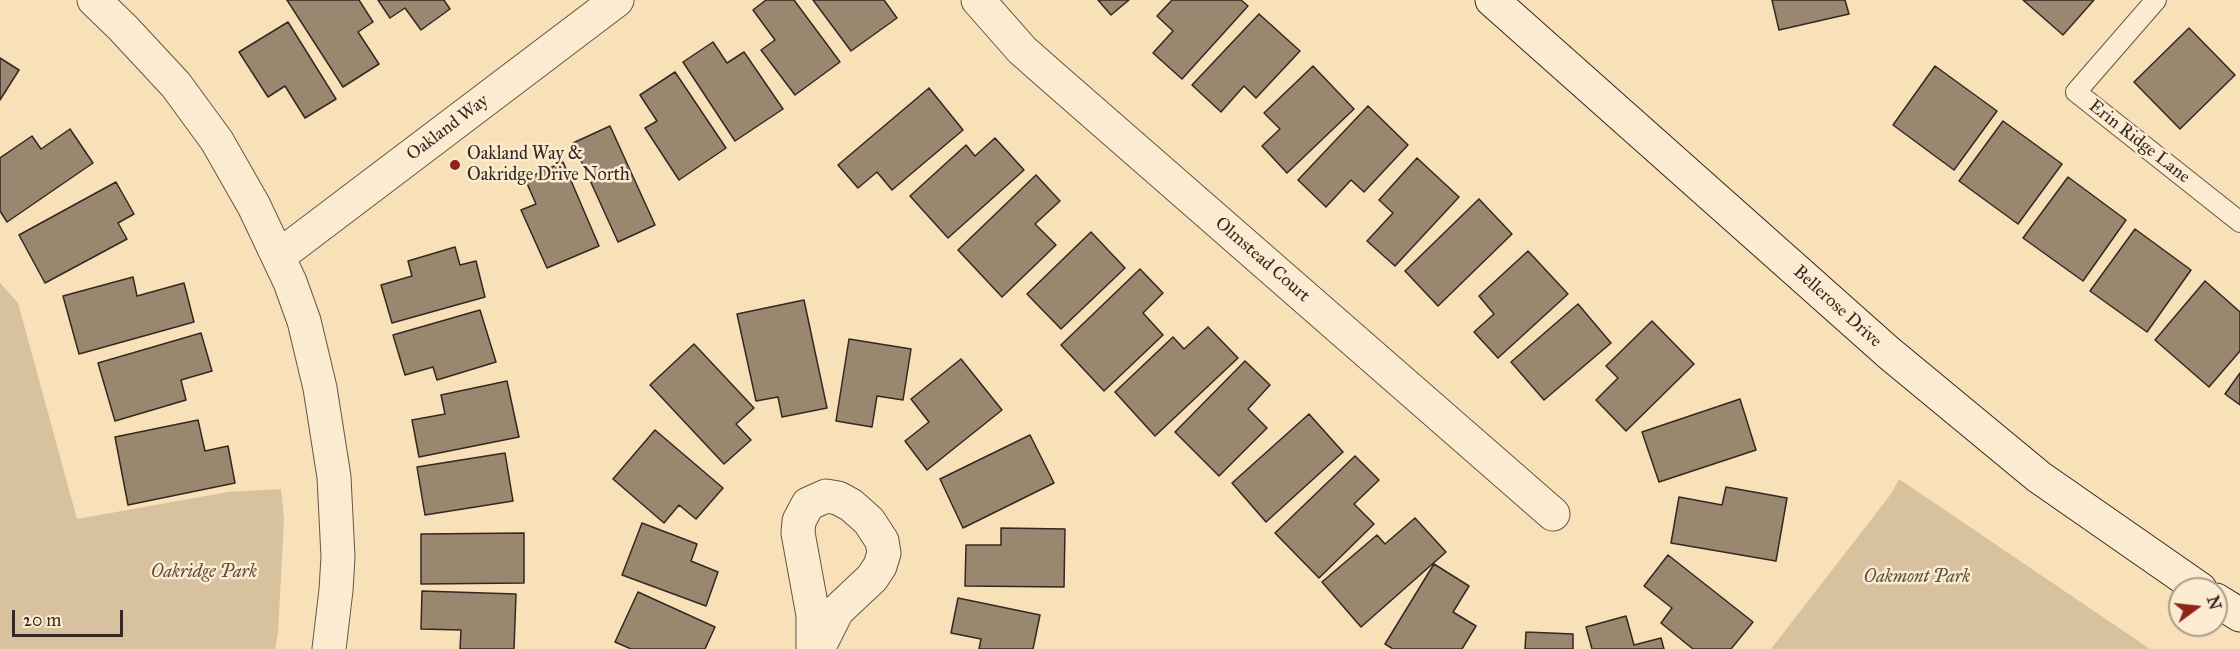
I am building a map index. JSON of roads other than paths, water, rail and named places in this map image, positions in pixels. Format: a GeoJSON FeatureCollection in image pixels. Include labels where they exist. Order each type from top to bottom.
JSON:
{"type":"FeatureCollection","features":[{"type":"Feature","properties":{"kind":"street"},"geometry":{"type":"LineString","coordinates":[[94,0],[176,85],[217,141],[279,256],[304,321],[320,388],[334,477],[338,557],[329,649]]}},
{"type":"Feature","properties":{"kind":"street","name":"Oakland Way"},"geometry":{"type":"LineString","coordinates":[[279,256],[617,0]]}},
{"type":"Feature","properties":{"kind":"street","name":"Olmstead Court"},"geometry":{"type":"LineString","coordinates":[[978,0],[1022,50],[1553,514]]}},
{"type":"Feature","properties":{"kind":"street","name":"Bellerose Drive"},"geometry":{"type":"LineString","coordinates":[[1492,0],[1889,353],[2040,477],[2183,577]]}},
{"type":"Feature","properties":{"kind":"lane","name":"Erin Ridge Lane"},"geometry":{"type":"LineString","coordinates":[[2156,0],[2076,92],[2240,222]]}},
{"type":"Feature","properties":{"kind":"place","name":"Oakland Way & Oakridge Drive North"},"geometry":{"type":"Point","coordinates":[455,165]}},
{"type":"Feature","properties":{"kind":"park label","name":"Oakridge Park"},"geometry":{"type":"Point","coordinates":[204,573]}},
{"type":"Feature","properties":{"kind":"park label","name":"Oakmont Park"},"geometry":{"type":"Point","coordinates":[1917,578]}}]}
